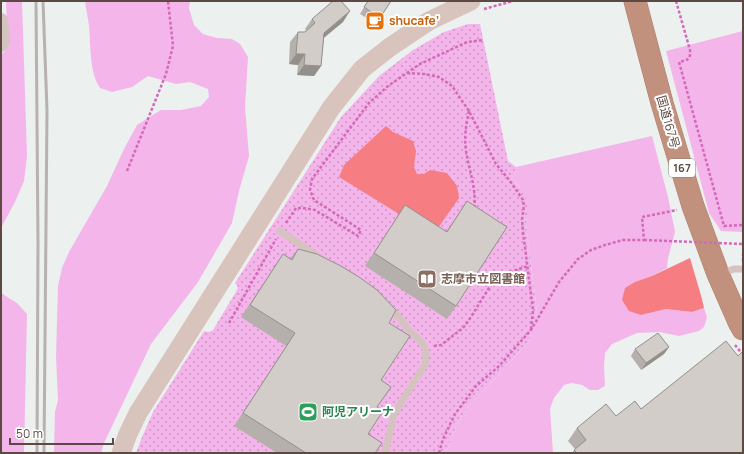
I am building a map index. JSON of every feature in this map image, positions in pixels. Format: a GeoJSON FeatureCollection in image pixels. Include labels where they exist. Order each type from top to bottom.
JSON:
{"type":"FeatureCollection","features":[{"type":"Feature","properties":{"kind":"highway","name":"国道167号"},"geometry":{"type":"LineString","coordinates":[[635,1],[662,103],[693,206],[718,274],[743,329]]}},
{"type":"Feature","properties":{"kind":"street"},"geometry":{"type":"LineString","coordinates":[[121,453],[138,413],[331,108],[362,69],[390,47],[429,21],[477,5]]}},
{"type":"Feature","properties":{"kind":"street"},"geometry":{"type":"LineString","coordinates":[[1,20],[3,41],[1,45]]}},
{"type":"Feature","properties":{"kind":"lane"},"geometry":{"type":"LineString","coordinates":[[280,231],[326,262]]}},
{"type":"Feature","properties":{"kind":"lane"},"geometry":{"type":"LineString","coordinates":[[718,274],[734,269],[743,269]]}},
{"type":"Feature","properties":{"kind":"lane"},"geometry":{"type":"LineString","coordinates":[[382,302],[394,311],[409,330],[420,340],[424,346],[426,356],[426,365],[394,414],[385,453]]}},
{"type":"Feature","properties":{"kind":"path"},"geometry":{"type":"LineString","coordinates":[[127,171],[166,74],[173,46],[169,22],[168,1]]}},
{"type":"Feature","properties":{"kind":"path"},"geometry":{"type":"LineString","coordinates":[[477,5],[513,1]]}},
{"type":"Feature","properties":{"kind":"path"},"geometry":{"type":"LineString","coordinates":[[676,1],[690,53],[689,58],[679,62],[724,226],[743,225]]}},
{"type":"Feature","properties":{"kind":"path"},"geometry":{"type":"LineString","coordinates":[[229,323],[280,231],[296,208],[315,210],[358,236],[361,230],[314,200],[310,190],[312,179],[369,103],[388,86],[420,64],[467,42],[484,40]]}},
{"type":"Feature","properties":{"kind":"path"},"geometry":{"type":"LineString","coordinates":[[406,73],[439,77],[452,86],[469,111],[496,164],[523,200],[523,232],[533,310],[531,330]]}},
{"type":"Feature","properties":{"kind":"path"},"geometry":{"type":"LineString","coordinates":[[469,111],[465,131],[466,149],[475,196],[475,208],[473,213]]}},
{"type":"Feature","properties":{"kind":"path"},"geometry":{"type":"LineString","coordinates":[[644,240],[642,217],[680,209]]}},
{"type":"Feature","properties":{"kind":"path"},"geometry":{"type":"LineString","coordinates":[[439,453],[443,439],[459,408],[476,386],[498,367],[531,330],[559,282],[578,259],[591,250],[605,244],[623,240],[743,244]]}},
{"type":"Feature","properties":{"kind":"path"},"geometry":{"type":"LineString","coordinates":[[424,346],[440,345],[463,328],[498,276],[528,266]]}},
{"type":"Feature","properties":{"kind":"shaded area"},"geometry":{"type":"Polygon","coordinates":[[[6,1],[22,1],[27,156],[24,181],[1,228],[1,55],[6,50],[8,44],[6,1]]]}},
{"type":"Feature","properties":{"kind":"shaded area"},"geometry":{"type":"Polygon","coordinates":[[[85,1],[190,1],[189,8],[194,25],[203,34],[217,38],[232,39],[240,44],[248,57],[245,107],[249,156],[232,223],[198,282],[151,344],[104,443],[101,453],[54,453],[55,412],[58,400],[56,357],[58,286],[62,268],[69,252],[107,186],[137,125],[161,110],[181,110],[201,106],[209,97],[208,89],[190,82],[176,84],[148,76],[132,87],[112,92],[100,88],[96,81],[92,66],[89,26],[85,1]]]}},
{"type":"Feature","properties":{"kind":"shaded area"},"geometry":{"type":"Polygon","coordinates":[[[468,24],[480,24],[508,161],[516,167],[513,179],[523,193],[527,202],[526,225],[537,312],[529,341],[467,408],[456,426],[446,453],[136,453],[153,412],[204,331],[209,332],[213,330],[237,290],[238,287],[235,283],[341,117],[379,76],[413,50],[444,32],[468,24]]]}},
{"type":"Feature","properties":{"kind":"shaded area"},"geometry":{"type":"Polygon","coordinates":[[[743,31],[743,232],[721,231],[709,213],[666,51],[743,31]]]}},
{"type":"Feature","properties":{"kind":"shaded area"},"geometry":{"type":"Polygon","coordinates":[[[386,126],[393,132],[413,141],[416,151],[414,167],[417,174],[424,174],[430,170],[447,173],[457,186],[459,198],[433,235],[339,177],[344,165],[386,126]]]}},
{"type":"Feature","properties":{"kind":"shaded area"},"geometry":{"type":"Polygon","coordinates":[[[652,136],[668,197],[675,232],[667,268],[652,276],[641,315],[666,309],[692,312],[704,308],[707,317],[704,327],[699,331],[679,336],[659,332],[637,333],[612,344],[605,353],[605,386],[598,390],[590,390],[582,385],[572,383],[564,385],[554,398],[550,409],[553,453],[446,453],[456,426],[467,408],[529,341],[537,312],[526,225],[527,214],[519,186],[513,179],[516,167],[652,136]]]}},
{"type":"Feature","properties":{"kind":"shaded area"},"geometry":{"type":"Polygon","coordinates":[[[690,258],[704,308],[692,312],[666,309],[641,315],[629,311],[622,300],[625,288],[635,282],[652,276],[690,258]]]}},
{"type":"Feature","properties":{"kind":"shaded area"},"geometry":{"type":"Polygon","coordinates":[[[1,292],[17,303],[27,314],[24,453],[1,453],[1,292]]]}},
{"type":"Feature","properties":{"kind":"building"},"geometry":{"type":"Polygon","coordinates":[[[333,1],[341,1],[350,11],[324,33],[321,66],[304,65],[305,54],[296,54],[298,32],[305,32],[315,23],[312,19],[333,1]]]}},
{"type":"Feature","properties":{"kind":"building"},"geometry":{"type":"Polygon","coordinates":[[[368,1],[391,1],[380,18],[364,7],[368,1]]]}},
{"type":"Feature","properties":{"kind":"building"},"geometry":{"type":"Polygon","coordinates":[[[467,201],[507,227],[456,306],[374,253],[405,205],[447,232],[467,201]]]}},
{"type":"Feature","properties":{"kind":"building"},"geometry":{"type":"Polygon","coordinates":[[[298,249],[317,254],[341,266],[377,290],[396,310],[389,323],[410,336],[381,380],[391,387],[377,407],[383,411],[368,434],[382,443],[375,453],[306,453],[243,413],[295,333],[250,305],[283,254],[292,260],[298,249]]]}},
{"type":"Feature","properties":{"kind":"building"},"geometry":{"type":"Polygon","coordinates":[[[658,333],[669,347],[646,363],[635,349],[658,333]]]}},
{"type":"Feature","properties":{"kind":"building"},"geometry":{"type":"Polygon","coordinates":[[[726,341],[738,356],[743,351],[743,453],[577,453],[574,450],[586,440],[577,428],[606,404],[616,416],[635,401],[641,409],[726,341]]]}},
{"type":"Feature","properties":{"kind":"railway"},"geometry":{"type":"LineString","coordinates":[[36,1],[38,244],[37,453]]}},
{"type":"Feature","properties":{"kind":"railway"},"geometry":{"type":"LineString","coordinates":[[43,1],[47,111],[44,453]]}},
{"type":"Feature","properties":{"kind":"place","name":"shucafe’"},"geometry":{"type":"Point","coordinates":[375,21]}},
{"type":"Feature","properties":{"kind":"place","name":"志摩市立図書館"},"geometry":{"type":"Point","coordinates":[427,279]}},
{"type":"Feature","properties":{"kind":"place","name":"阿児アリーナ"},"geometry":{"type":"Point","coordinates":[308,412]}}]}
